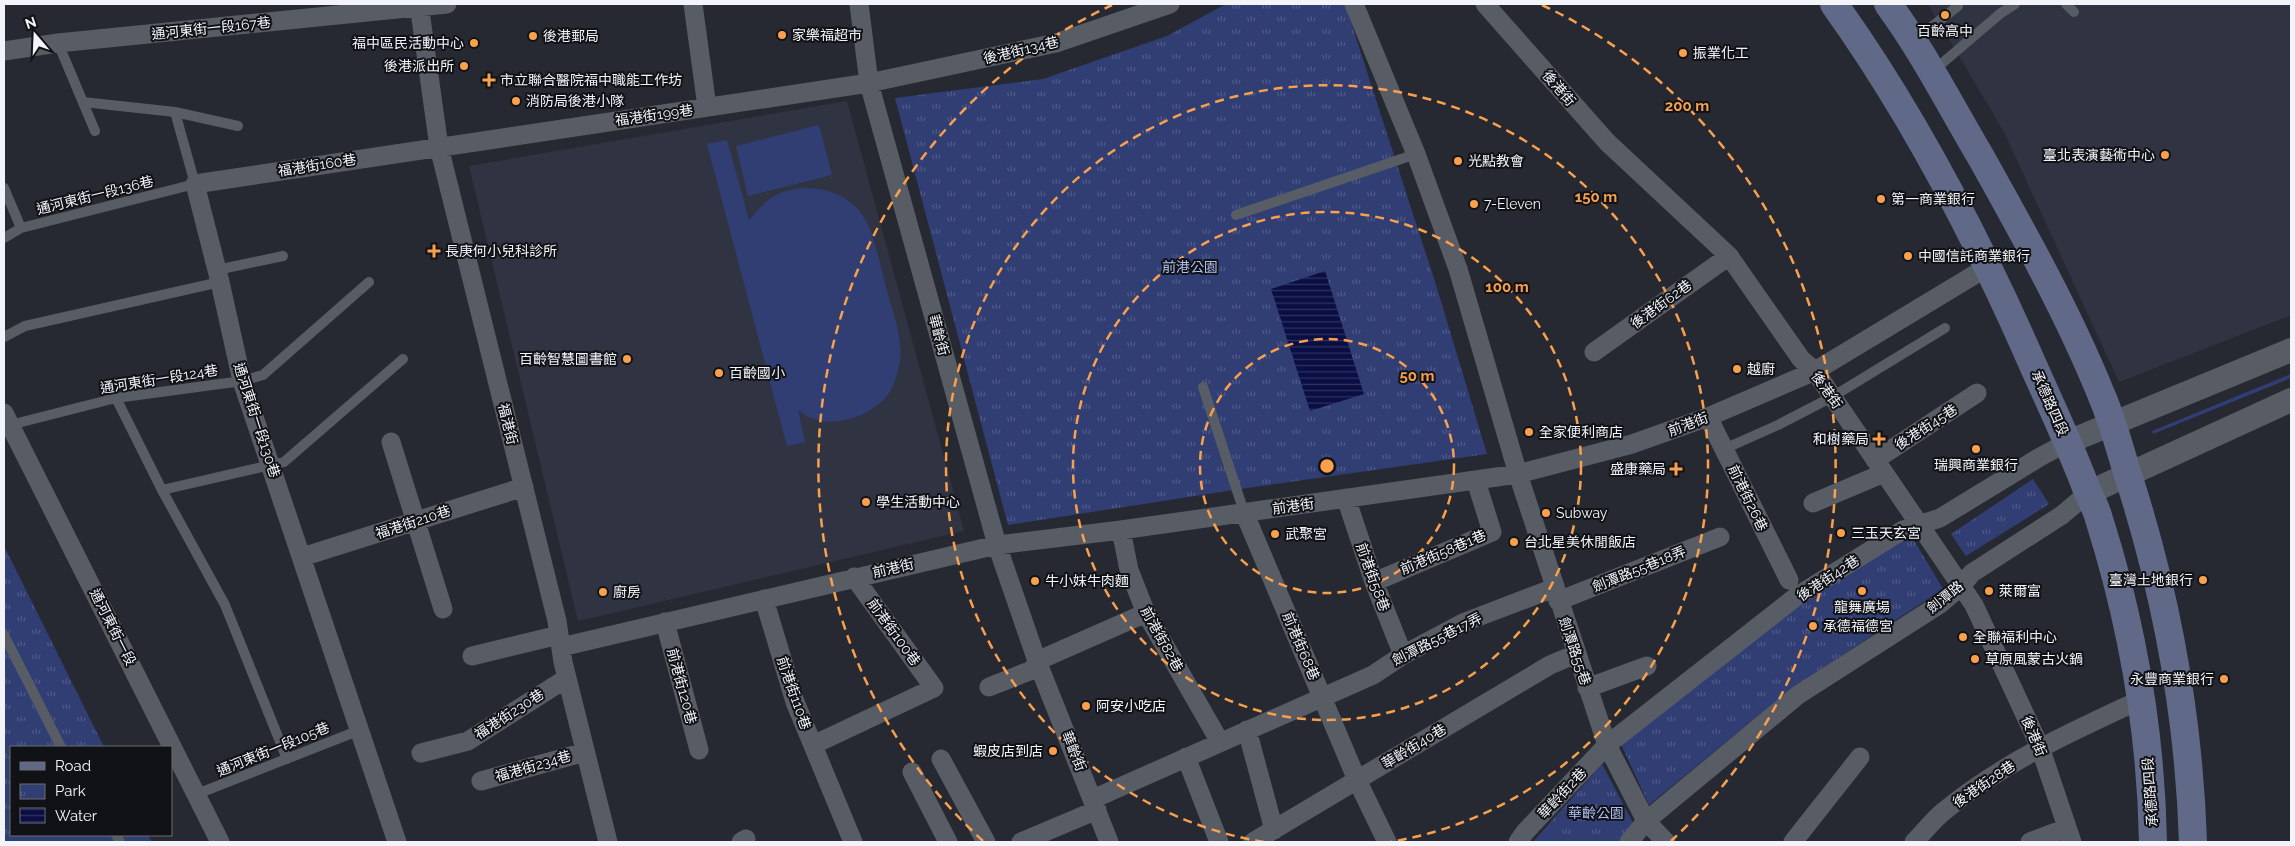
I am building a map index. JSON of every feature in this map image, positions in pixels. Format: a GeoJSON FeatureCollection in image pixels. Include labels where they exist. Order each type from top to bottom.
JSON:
{"type":"FeatureCollection","features":[{"type":"Feature","properties":{"kind":"main road","name":"承德路四段"},"geometry":{"type":"LineString","coordinates":[[1834,4],[1868,51],[1990,266],[2099,516],[2120,598],[2142,698],[2153,810],[2153,842]]}},
{"type":"Feature","properties":{"kind":"main road"},"geometry":{"type":"LineString","coordinates":[[1888,4],[1915,40],[2036,254],[2101,394],[2112,424],[2159,583],[2174,657],[2183,706],[2191,778],[2193,842]]}},
{"type":"Feature","properties":{"kind":"street","name":"通河東街一段167巷"},"geometry":{"type":"LineString","coordinates":[[4,51],[58,43],[446,4]]}},
{"type":"Feature","properties":{"kind":"street"},"geometry":{"type":"LineString","coordinates":[[693,4],[707,107]]}},
{"type":"Feature","properties":{"kind":"street","name":"華齡街"},"geometry":{"type":"LineString","coordinates":[[859,4],[869,84],[997,544],[1037,661],[1110,842]]}},
{"type":"Feature","properties":{"kind":"street","name":"後港街134巷"},"geometry":{"type":"LineString","coordinates":[[869,84],[1056,43],[1170,4]]}},
{"type":"Feature","properties":{"kind":"street"},"geometry":{"type":"LineString","coordinates":[[1354,4],[1416,154],[1458,269],[1518,474]]}},
{"type":"Feature","properties":{"kind":"street","name":"後港街"},"geometry":{"type":"LineString","coordinates":[[1485,4],[1606,142],[1729,256],[1801,359],[1815,371],[1974,606],[2040,747],[2069,835]]}},
{"type":"Feature","properties":{"kind":"street","name":"福港街"},"geometry":{"type":"LineString","coordinates":[[419,6],[439,147],[524,487],[567,678],[608,842]]}},
{"type":"Feature","properties":{"kind":"street","name":"福港街199巷"},"geometry":{"type":"LineString","coordinates":[[439,147],[869,84]]}},
{"type":"Feature","properties":{"kind":"street","name":"福港街160巷"},"geometry":{"type":"LineString","coordinates":[[195,184],[439,147]]}},
{"type":"Feature","properties":{"kind":"street","name":"通河東街一段130巷"},"geometry":{"type":"LineString","coordinates":[[195,184],[219,276],[242,381],[397,842]]}},
{"type":"Feature","properties":{"kind":"street","name":"後港街62巷"},"geometry":{"type":"LineString","coordinates":[[1594,352],[1729,256]]}},
{"type":"Feature","properties":{"kind":"street","name":"前港街"},"geometry":{"type":"LineString","coordinates":[[472,656],[665,622],[997,544],[1121,530],[1518,474],[1632,444],[1708,416],[1815,371],[1990,266]]}},
{"type":"Feature","properties":{"kind":"street"},"geometry":{"type":"LineString","coordinates":[[2068,442],[2291,350]]}},
{"type":"Feature","properties":{"kind":"street","name":"後港街45巷"},"geometry":{"type":"LineString","coordinates":[[1813,503],[1879,466],[1977,393]]}},
{"type":"Feature","properties":{"kind":"street","name":"劍潭路"},"geometry":{"type":"LineString","coordinates":[[1630,842],[1646,821],[1798,695],[1940,604],[1961,586],[1972,573],[2062,514],[2088,493],[2291,400]]}},
{"type":"Feature","properties":{"kind":"street","name":"前港街26巷"},"geometry":{"type":"LineString","coordinates":[[1708,416],[1789,580]]}},
{"type":"Feature","properties":{"kind":"street","name":"通河東街一段"},"geometry":{"type":"LineString","coordinates":[[7,419],[220,842]]}},
{"type":"Feature","properties":{"kind":"street"},"geometry":{"type":"LineString","coordinates":[[391,442],[414,521],[443,609]]}},
{"type":"Feature","properties":{"kind":"street","name":"後港街42巷"},"geometry":{"type":"LineString","coordinates":[[1607,745],[1797,596],[1903,530],[1940,518],[2068,442]]}},
{"type":"Feature","properties":{"kind":"street","name":"劍潭路55巷"},"geometry":{"type":"LineString","coordinates":[[1518,474],[1556,595],[1607,745],[1646,821],[1666,842]]}},
{"type":"Feature","properties":{"kind":"street","name":"前港街58巷1巷"},"geometry":{"type":"LineString","coordinates":[[1374,582],[1492,532],[1476,481]]}},
{"type":"Feature","properties":{"kind":"street","name":"福港街210巷"},"geometry":{"type":"LineString","coordinates":[[302,557],[524,487]]}},
{"type":"Feature","properties":{"kind":"street","name":"前港街58巷"},"geometry":{"type":"LineString","coordinates":[[1346,498],[1374,582],[1403,655]]}},
{"type":"Feature","properties":{"kind":"street","name":"前港街68巷"},"geometry":{"type":"LineString","coordinates":[[1244,512],[1358,780],[1387,842]]}},
{"type":"Feature","properties":{"kind":"street","name":"前港街82巷"},"geometry":{"type":"LineString","coordinates":[[1121,530],[1129,570],[1146,613],[1220,742]]}},
{"type":"Feature","properties":{"kind":"street","name":"劍潭路55巷18弄"},"geometry":{"type":"LineString","coordinates":[[1556,595],[1720,537]]}},
{"type":"Feature","properties":{"kind":"street","name":"前港街100巷"},"geometry":{"type":"LineString","coordinates":[[854,577],[934,688]]}},
{"type":"Feature","properties":{"kind":"street","name":"劍潭路55巷17弄"},"geometry":{"type":"LineString","coordinates":[[1021,842],[1186,757],[1373,674],[1403,655],[1465,622],[1556,595]]}},
{"type":"Feature","properties":{"kind":"street","name":"前港街110巷"},"geometry":{"type":"LineString","coordinates":[[764,599],[795,702],[813,745],[934,688]]}},
{"type":"Feature","properties":{"kind":"street"},"geometry":{"type":"LineString","coordinates":[[989,687],[1032,670],[1037,661],[1146,613]]}},
{"type":"Feature","properties":{"kind":"street","name":"前港街120巷"},"geometry":{"type":"LineString","coordinates":[[665,622],[699,750]]}},
{"type":"Feature","properties":{"kind":"street","name":"華齡街40巷"},"geometry":{"type":"LineString","coordinates":[[1253,842],[1280,833],[1358,780],[1550,665],[1576,654]]}},
{"type":"Feature","properties":{"kind":"street"},"geometry":{"type":"LineString","coordinates":[[1587,688],[1647,666]]}},
{"type":"Feature","properties":{"kind":"street","name":"福港街230巷"},"geometry":{"type":"LineString","coordinates":[[421,754],[468,741],[567,678]]}},
{"type":"Feature","properties":{"kind":"street","name":"後港街28巷"},"geometry":{"type":"LineString","coordinates":[[1914,842],[1942,812],[1982,783],[2040,747],[2142,698]]}},
{"type":"Feature","properties":{"kind":"street"},"geometry":{"type":"LineString","coordinates":[[1247,730],[1280,833]]}},
{"type":"Feature","properties":{"kind":"street"},"geometry":{"type":"LineString","coordinates":[[813,745],[853,842]]}},
{"type":"Feature","properties":{"kind":"street","name":"華齡街2巷"},"geometry":{"type":"LineString","coordinates":[[1518,842],[1525,832],[1607,745]]}},
{"type":"Feature","properties":{"kind":"street","name":"福港街234巷"},"geometry":{"type":"LineString","coordinates":[[481,781],[585,752]]}},
{"type":"Feature","properties":{"kind":"street"},"geometry":{"type":"LineString","coordinates":[[1186,757],[1219,842]]}},
{"type":"Feature","properties":{"kind":"street"},"geometry":{"type":"LineString","coordinates":[[1793,842],[1860,757]]}},
{"type":"Feature","properties":{"kind":"street"},"geometry":{"type":"LineString","coordinates":[[941,759],[986,842]]}},
{"type":"Feature","properties":{"kind":"street"},"geometry":{"type":"LineString","coordinates":[[912,772],[948,842]]}},
{"type":"Feature","properties":{"kind":"street"},"geometry":{"type":"LineString","coordinates":[[2030,842],[2069,835]]}},
{"type":"Feature","properties":{"kind":"lane"},"geometry":{"type":"LineString","coordinates":[[1932,72],[1988,24],[2015,4]]}},
{"type":"Feature","properties":{"kind":"lane"},"geometry":{"type":"LineString","coordinates":[[2066,4],[2074,12]]}},
{"type":"Feature","properties":{"kind":"lane"},"geometry":{"type":"LineString","coordinates":[[1915,40],[1958,6]]}},
{"type":"Feature","properties":{"kind":"lane"},"geometry":{"type":"LineString","coordinates":[[58,43],[95,131]]}},
{"type":"Feature","properties":{"kind":"lane"},"geometry":{"type":"LineString","coordinates":[[82,102],[175,112],[238,126]]}},
{"type":"Feature","properties":{"kind":"lane"},"geometry":{"type":"LineString","coordinates":[[175,112],[195,184]]}},
{"type":"Feature","properties":{"kind":"lane"},"geometry":{"type":"LineString","coordinates":[[1236,215],[1416,154]]}},
{"type":"Feature","properties":{"kind":"lane","name":"通河東街一段136巷"},"geometry":{"type":"LineString","coordinates":[[4,238],[22,228],[195,184]]}},
{"type":"Feature","properties":{"kind":"lane"},"geometry":{"type":"LineString","coordinates":[[4,188],[22,228]]}},
{"type":"Feature","properties":{"kind":"lane"},"geometry":{"type":"LineString","coordinates":[[4,337],[25,326],[219,276],[283,256]]}},
{"type":"Feature","properties":{"kind":"lane","name":"通河東街一段124巷"},"geometry":{"type":"LineString","coordinates":[[7,419],[116,398],[242,381],[263,376],[370,282]]}},
{"type":"Feature","properties":{"kind":"lane"},"geometry":{"type":"LineString","coordinates":[[1724,449],[1778,425],[1832,397],[1945,328]]}},
{"type":"Feature","properties":{"kind":"lane"},"geometry":{"type":"LineString","coordinates":[[162,490],[284,462],[403,359]]}},
{"type":"Feature","properties":{"kind":"lane"},"geometry":{"type":"LineString","coordinates":[[1203,387],[1244,512]]}},
{"type":"Feature","properties":{"kind":"lane"},"geometry":{"type":"LineString","coordinates":[[116,398],[162,490],[225,605],[287,759]]}},
{"type":"Feature","properties":{"kind":"lane"},"geometry":{"type":"LineString","coordinates":[[4,635],[60,746]]}},
{"type":"Feature","properties":{"kind":"lane","name":"通河東街一段105巷"},"geometry":{"type":"LineString","coordinates":[[197,794],[360,730]]}},
{"type":"Feature","properties":{"kind":"shaded area"},"geometry":{"type":"Polygon","coordinates":[[[1928,4],[2291,4],[2291,315],[2119,382],[2004,132],[1928,4]]]}},
{"type":"Feature","properties":{"kind":"shaded area","name":"百齡國小"},"geometry":{"type":"Polygon","coordinates":[[[847,101],[964,531],[578,621],[469,166],[847,101]]]}},
{"type":"Feature","properties":{"kind":"green space","name":"前港公園"},"geometry":{"type":"Polygon","coordinates":[[[1226,4],[1345,4],[1436,285],[1487,454],[1240,489],[1008,525],[895,98],[1043,79],[1167,36],[1226,4]]]}},
{"type":"Feature","properties":{"kind":"green space"},"geometry":{"type":"Polygon","coordinates":[[[819,125],[832,175],[748,196],[736,146],[819,125]]]}},
{"type":"Feature","properties":{"kind":"green space"},"geometry":{"type":"Polygon","coordinates":[[[727,140],[749,220],[771,198],[793,189],[805,188],[818,189],[841,196],[860,212],[873,237],[896,324],[900,342],[900,361],[895,380],[887,396],[880,403],[862,414],[842,421],[821,421],[809,417],[798,410],[805,442],[787,446],[707,144],[727,140]]]}},
{"type":"Feature","properties":{"kind":"green space"},"geometry":{"type":"Polygon","coordinates":[[[2291,374],[2291,378],[2153,434],[2152,431],[2291,374]]]}},
{"type":"Feature","properties":{"kind":"green space"},"geometry":{"type":"Polygon","coordinates":[[[2033,479],[2049,504],[1966,556],[1951,534],[2033,479]]]}},
{"type":"Feature","properties":{"kind":"green space","name":"華齡公園"},"geometry":{"type":"Polygon","coordinates":[[[1909,532],[1943,589],[1792,688],[1649,805],[1621,744],[1801,602],[1909,532]]]}},
{"type":"Feature","properties":{"kind":"green space"},"geometry":{"type":"Polygon","coordinates":[[[4,546],[104,746],[10,746],[10,836],[149,836],[152,842],[4,842],[4,546]]]}},
{"type":"Feature","properties":{"kind":"green space","name":"華齡公園"},"geometry":{"type":"Polygon","coordinates":[[[1602,764],[1633,823],[1619,842],[1533,842],[1602,764]]]}},
{"type":"Feature","properties":{"kind":"water"},"geometry":{"type":"Polygon","coordinates":[[[1325,271],[1364,394],[1310,411],[1271,289],[1325,271]]]}},
{"type":"Feature","properties":{"kind":"place","name":"百齡高中"},"geometry":{"type":"Point","coordinates":[1945,15]}},
{"type":"Feature","properties":{"kind":"place","name":"家樂福超市"},"geometry":{"type":"Point","coordinates":[782,35]}},
{"type":"Feature","properties":{"kind":"place","name":"後港郵局"},"geometry":{"type":"Point","coordinates":[533,36]}},
{"type":"Feature","properties":{"kind":"place","name":"福中區民活動中心"},"geometry":{"type":"Point","coordinates":[474,43]}},
{"type":"Feature","properties":{"kind":"place","name":"振業化工"},"geometry":{"type":"Point","coordinates":[1683,53]}},
{"type":"Feature","properties":{"kind":"place","name":"後港派出所"},"geometry":{"type":"Point","coordinates":[464,66]}},
{"type":"Feature","properties":{"kind":"place","name":"市立聯合醫院福中職能工作坊"},"geometry":{"type":"Point","coordinates":[489,80]}},
{"type":"Feature","properties":{"kind":"place","name":"消防局後港小隊"},"geometry":{"type":"Point","coordinates":[516,101]}},
{"type":"Feature","properties":{"kind":"place","name":"臺北表演藝術中心"},"geometry":{"type":"Point","coordinates":[2165,155]}},
{"type":"Feature","properties":{"kind":"place","name":"光點教會"},"geometry":{"type":"Point","coordinates":[1458,161]}},
{"type":"Feature","properties":{"kind":"place","name":"第一商業銀行"},"geometry":{"type":"Point","coordinates":[1881,199]}},
{"type":"Feature","properties":{"kind":"place","name":"7-Eleven"},"geometry":{"type":"Point","coordinates":[1474,204]}},
{"type":"Feature","properties":{"kind":"place","name":"長庚何小兒科診所"},"geometry":{"type":"Point","coordinates":[434,251]}},
{"type":"Feature","properties":{"kind":"place","name":"中國信託商業銀行"},"geometry":{"type":"Point","coordinates":[1908,256]}},
{"type":"Feature","properties":{"kind":"place","name":"百齡智慧圖書館"},"geometry":{"type":"Point","coordinates":[627,359]}},
{"type":"Feature","properties":{"kind":"place","name":"越廚"},"geometry":{"type":"Point","coordinates":[1737,369]}},
{"type":"Feature","properties":{"kind":"place","name":"百齡國小"},"geometry":{"type":"Point","coordinates":[719,373]}},
{"type":"Feature","properties":{"kind":"place","name":"全家便利商店"},"geometry":{"type":"Point","coordinates":[1529,432]}},
{"type":"Feature","properties":{"kind":"place","name":"和樹藥局"},"geometry":{"type":"Point","coordinates":[1879,439]}},
{"type":"Feature","properties":{"kind":"place","name":"瑞興商業銀行"},"geometry":{"type":"Point","coordinates":[1976,449]}},
{"type":"Feature","properties":{"kind":"place","name":"盛康藥局"},"geometry":{"type":"Point","coordinates":[1676,469]}},
{"type":"Feature","properties":{"kind":"place","name":"學生活動中心"},"geometry":{"type":"Point","coordinates":[866,502]}},
{"type":"Feature","properties":{"kind":"place","name":"Subway"},"geometry":{"type":"Point","coordinates":[1546,513]}},
{"type":"Feature","properties":{"kind":"place","name":"三玉天玄宮"},"geometry":{"type":"Point","coordinates":[1841,533]}},
{"type":"Feature","properties":{"kind":"place","name":"武聚宮"},"geometry":{"type":"Point","coordinates":[1275,534]}},
{"type":"Feature","properties":{"kind":"place","name":"台北星美休閒飯店"},"geometry":{"type":"Point","coordinates":[1514,542]}},
{"type":"Feature","properties":{"kind":"place","name":"臺灣土地銀行"},"geometry":{"type":"Point","coordinates":[2203,580]}},
{"type":"Feature","properties":{"kind":"place","name":"牛小妹牛肉麵"},"geometry":{"type":"Point","coordinates":[1035,581]}},
{"type":"Feature","properties":{"kind":"place","name":"龍舞廣場"},"geometry":{"type":"Point","coordinates":[1862,591]}},
{"type":"Feature","properties":{"kind":"place","name":"萊爾富"},"geometry":{"type":"Point","coordinates":[1989,591]}},
{"type":"Feature","properties":{"kind":"place","name":"廚房"},"geometry":{"type":"Point","coordinates":[603,592]}},
{"type":"Feature","properties":{"kind":"place","name":"承德福德宮"},"geometry":{"type":"Point","coordinates":[1813,626]}},
{"type":"Feature","properties":{"kind":"place","name":"全聯福利中心"},"geometry":{"type":"Point","coordinates":[1963,637]}},
{"type":"Feature","properties":{"kind":"place","name":"草原風蒙古火鍋"},"geometry":{"type":"Point","coordinates":[1975,659]}},
{"type":"Feature","properties":{"kind":"place","name":"永豐商業銀行"},"geometry":{"type":"Point","coordinates":[2224,679]}},
{"type":"Feature","properties":{"kind":"place","name":"阿安小吃店"},"geometry":{"type":"Point","coordinates":[1086,706]}},
{"type":"Feature","properties":{"kind":"place","name":"蝦皮店到店"},"geometry":{"type":"Point","coordinates":[1053,751]}}]}
